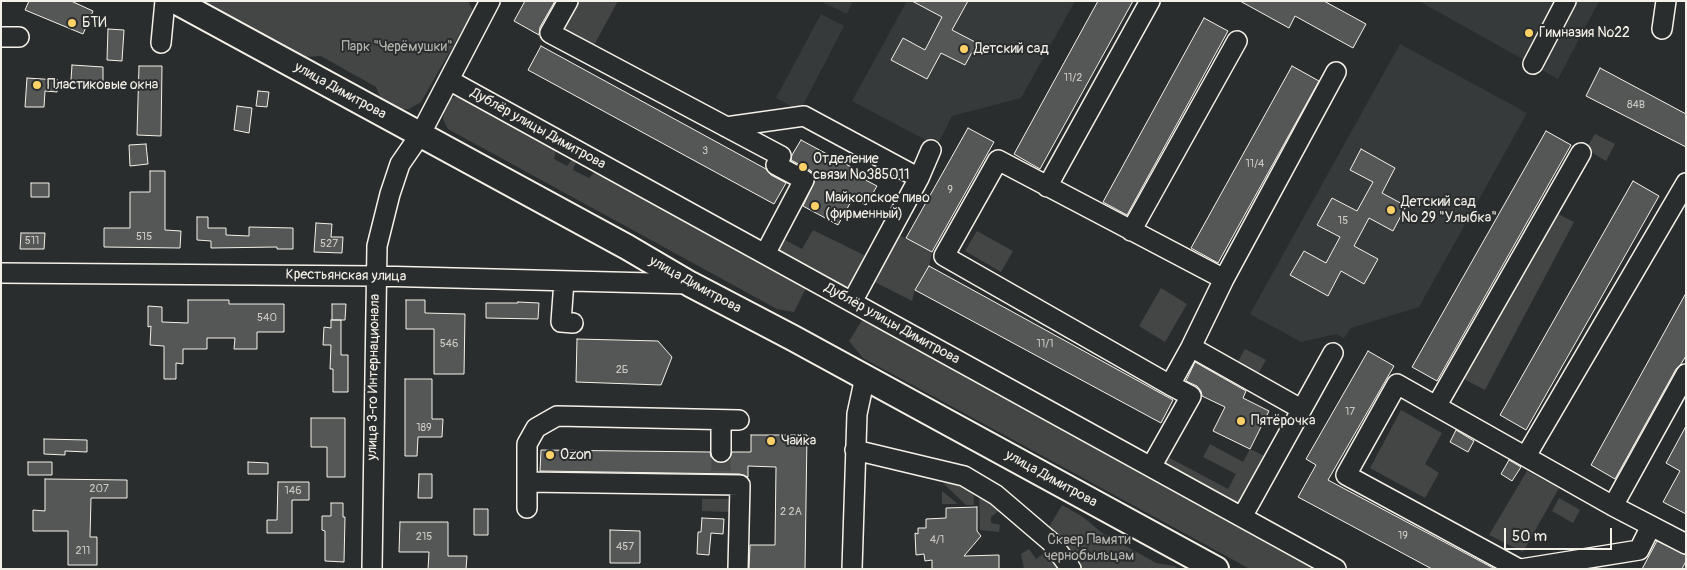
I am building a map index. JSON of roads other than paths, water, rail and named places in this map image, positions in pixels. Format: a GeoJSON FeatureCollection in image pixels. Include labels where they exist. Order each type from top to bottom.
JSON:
{"type":"FeatureCollection","features":[{"type":"Feature","properties":{"kind":"main road","name":"улица Димитрова"},"geometry":{"type":"LineString","coordinates":[[175,1],[627,247],[690,284],[865,377],[1216,569]]}},
{"type":"Feature","properties":{"kind":"street"},"geometry":{"type":"LineString","coordinates":[[161,43],[165,1]]}},
{"type":"Feature","properties":{"kind":"street","name":"улица 3-го Интернационала"},"geometry":{"type":"LineString","coordinates":[[372,569],[377,246],[390,194],[400,164],[420,135],[490,1]]}},
{"type":"Feature","properties":{"kind":"street"},"geometry":{"type":"LineString","coordinates":[[568,1],[550,33],[781,156],[776,165],[804,180],[765,254]]}},
{"type":"Feature","properties":{"kind":"street"},"geometry":{"type":"LineString","coordinates":[[1047,187],[1150,1]]}},
{"type":"Feature","properties":{"kind":"street"},"geometry":{"type":"LineString","coordinates":[[1533,64],[1566,1]]}},
{"type":"Feature","properties":{"kind":"street"},"geometry":{"type":"LineString","coordinates":[[1662,29],[1666,1]]}},
{"type":"Feature","properties":{"kind":"street"},"geometry":{"type":"LineString","coordinates":[[1131,231],[1237,41]]}},
{"type":"Feature","properties":{"kind":"street"},"geometry":{"type":"LineString","coordinates":[[1170,385],[1224,279],[1336,72]]}},
{"type":"Feature","properties":{"kind":"street","name":"Дублёр улицы Димитрова"},"geometry":{"type":"LineString","coordinates":[[448,80],[1336,569]]}},
{"type":"Feature","properties":{"kind":"street"},"geometry":{"type":"LineString","coordinates":[[726,128],[804,116],[919,178]]}},
{"type":"Feature","properties":{"kind":"street"},"geometry":{"type":"LineString","coordinates":[[852,302],[919,178],[930,150]]}},
{"type":"Feature","properties":{"kind":"street"},"geometry":{"type":"LineString","coordinates":[[1438,405],[1581,153]]}},
{"type":"Feature","properties":{"kind":"street"},"geometry":{"type":"LineString","coordinates":[[1152,467],[1191,396],[944,256],[998,160],[1224,279]]}},
{"type":"Feature","properties":{"kind":"street"},"geometry":{"type":"LineString","coordinates":[[1526,456],[1686,183]]}},
{"type":"Feature","properties":{"kind":"street","name":"Крестьянская улица"},"geometry":{"type":"LineString","coordinates":[[1,273],[376,276],[690,284]]}},
{"type":"Feature","properties":{"kind":"street"},"geometry":{"type":"LineString","coordinates":[[564,281],[561,322],[573,323]]}},
{"type":"Feature","properties":{"kind":"street"},"geometry":{"type":"LineString","coordinates":[[1191,347],[1301,409]]}},
{"type":"Feature","properties":{"kind":"street"},"geometry":{"type":"LineString","coordinates":[[1242,517],[1333,353]]}},
{"type":"Feature","properties":{"kind":"street"},"geometry":{"type":"LineString","coordinates":[[1613,506],[1686,374]]}},
{"type":"Feature","properties":{"kind":"street"},"geometry":{"type":"LineString","coordinates":[[852,569],[858,405],[865,377]]}},
{"type":"Feature","properties":{"kind":"street"},"geometry":{"type":"LineString","coordinates":[[1651,526],[1639,550],[1520,569],[1346,475],[1397,384],[1438,405],[1613,506],[1686,544]]}},
{"type":"Feature","properties":{"kind":"street"},"geometry":{"type":"LineString","coordinates":[[527,508],[527,444],[536,428],[557,416],[730,420],[721,452]]}},
{"type":"Feature","properties":{"kind":"street"},"geometry":{"type":"LineString","coordinates":[[855,450],[964,476],[996,495],[1051,542],[1071,569]]}},
{"type":"Feature","properties":{"kind":"street"},"geometry":{"type":"LineString","coordinates":[[527,482],[721,482],[740,485],[738,569]]}},
{"type":"Feature","properties":{"kind":"tunnel"},"geometry":{"type":"LineString","coordinates":[[721,452],[721,478]]}},
{"type":"Feature","properties":{"kind":"place","name":"БТИ"},"geometry":{"type":"Point","coordinates":[72,23]}},
{"type":"Feature","properties":{"kind":"place","name":"Гимназия №22"},"geometry":{"type":"Point","coordinates":[1529,33]}},
{"type":"Feature","properties":{"kind":"place","name":"Детский сад"},"geometry":{"type":"Point","coordinates":[964,49]}},
{"type":"Feature","properties":{"kind":"place","name":"Пластиковые окна"},"geometry":{"type":"Point","coordinates":[37,85]}},
{"type":"Feature","properties":{"kind":"place","name":"Отделение связи №385011"},"geometry":{"type":"Point","coordinates":[803,167]}},
{"type":"Feature","properties":{"kind":"place","name":"Майкопское пиво (фирменный)"},"geometry":{"type":"Point","coordinates":[815,206]}},
{"type":"Feature","properties":{"kind":"place","name":"Детский сад № 29 \"Улыбка\""},"geometry":{"type":"Point","coordinates":[1391,210]}},
{"type":"Feature","properties":{"kind":"place","name":"Пятёрочка"},"geometry":{"type":"Point","coordinates":[1241,421]}},
{"type":"Feature","properties":{"kind":"place","name":"Чайка"},"geometry":{"type":"Point","coordinates":[771,441]}},
{"type":"Feature","properties":{"kind":"place","name":"Ozon"},"geometry":{"type":"Point","coordinates":[550,455]}},
{"type":"Feature","properties":{"kind":"park label","name":"Парк \"Черёмушки\""},"geometry":{"type":"Point","coordinates":[397,47]}},
{"type":"Feature","properties":{"kind":"park label","name":"Сквер Памяти чернобыльцам"},"geometry":{"type":"Point","coordinates":[1089,548]}}]}
